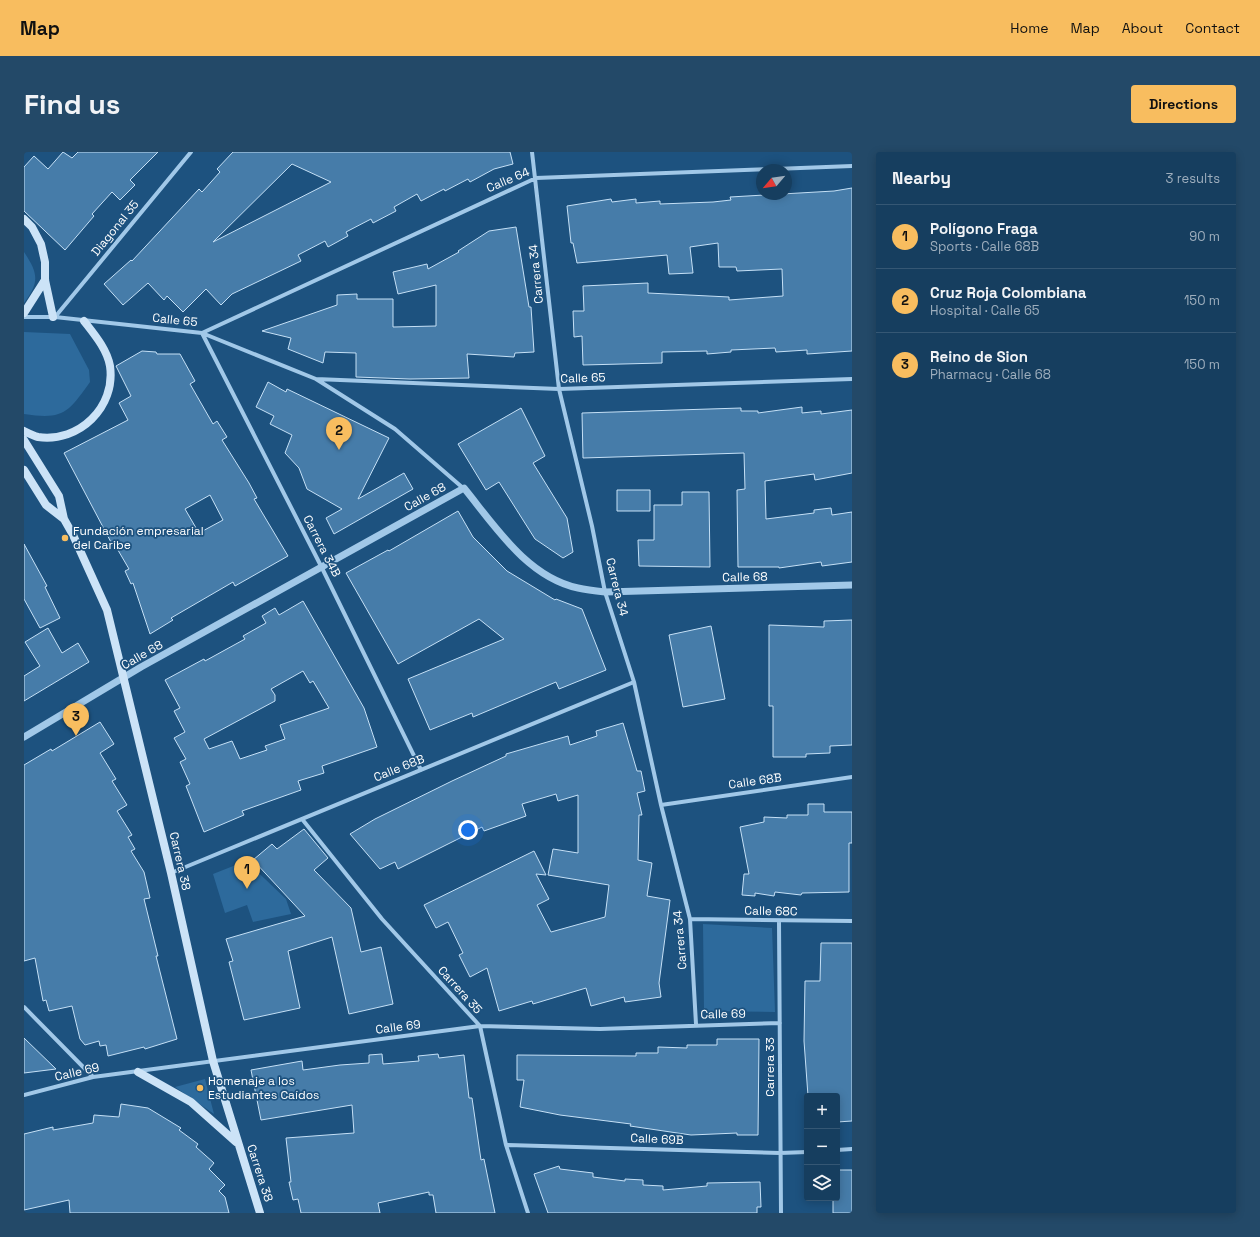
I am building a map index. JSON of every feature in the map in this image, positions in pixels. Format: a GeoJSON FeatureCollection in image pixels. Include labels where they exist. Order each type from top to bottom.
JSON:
{"type":"FeatureCollection","features":[{"type":"Feature","properties":{"kind":"main road"},"geometry":{"type":"LineString","coordinates":[[24,219],[32,227],[41,244],[45,262],[45,280],[54,317]]}},
{"type":"Feature","properties":{"kind":"main road"},"geometry":{"type":"LineString","coordinates":[[24,313],[45,280]]}},
{"type":"Feature","properties":{"kind":"main road"},"geometry":{"type":"LineString","coordinates":[[24,431],[38,436],[62,437],[83,428],[100,411],[109,388],[110,365],[99,341],[84,321]]}},
{"type":"Feature","properties":{"kind":"main road","name":"Carrera 38"},"geometry":{"type":"LineString","coordinates":[[24,440],[59,496],[64,519],[89,568],[107,610],[171,873],[213,1061],[260,1213]]}},
{"type":"Feature","properties":{"kind":"main road","name":"Carrera 38"},"geometry":{"type":"LineString","coordinates":[[25,474],[46,505],[64,519]]}},
{"type":"Feature","properties":{"kind":"main road"},"geometry":{"type":"LineString","coordinates":[[138,1072],[191,1102],[237,1142]]}},
{"type":"Feature","properties":{"kind":"street","name":"Diagonal 35"},"geometry":{"type":"LineString","coordinates":[[54,317],[191,152]]}},
{"type":"Feature","properties":{"kind":"street","name":"Carrera 34"},"geometry":{"type":"LineString","coordinates":[[532,152],[559,389],[592,526],[605,592],[634,682],[661,805],[690,919],[696,1024]]}},
{"type":"Feature","properties":{"kind":"street","name":"Calle 64"},"geometry":{"type":"LineString","coordinates":[[202,333],[536,178],[852,166]]}},
{"type":"Feature","properties":{"kind":"street","name":"Calle 65"},"geometry":{"type":"LineString","coordinates":[[24,317],[54,317],[202,333],[316,379],[395,429],[464,488]]}},
{"type":"Feature","properties":{"kind":"street","name":"Carrera 34B"},"geometry":{"type":"LineString","coordinates":[[202,333],[322,568],[421,770]]}},
{"type":"Feature","properties":{"kind":"street","name":"Calle 65"},"geometry":{"type":"LineString","coordinates":[[316,379],[559,389],[852,379]]}},
{"type":"Feature","properties":{"kind":"street","name":"Calle 68"},"geometry":{"type":"LineString","coordinates":[[24,737],[124,678],[464,488],[520,556],[556,579],[577,588],[605,592],[852,586]]}},
{"type":"Feature","properties":{"kind":"street","name":"Calle 68B"},"geometry":{"type":"LineString","coordinates":[[171,873],[634,682]]}},
{"type":"Feature","properties":{"kind":"street","name":"Calle 68B"},"geometry":{"type":"LineString","coordinates":[[661,805],[852,777]]}},
{"type":"Feature","properties":{"kind":"street","name":"Carrera 35"},"geometry":{"type":"LineString","coordinates":[[302,819],[382,919],[480,1026],[506,1145],[528,1213]]}},
{"type":"Feature","properties":{"kind":"street","name":"Calle 68C"},"geometry":{"type":"LineString","coordinates":[[690,919],[779,922],[852,921]]}},
{"type":"Feature","properties":{"kind":"street","name":"Carrera 33"},"geometry":{"type":"LineString","coordinates":[[779,922],[781,1213]]}},
{"type":"Feature","properties":{"kind":"street"},"geometry":{"type":"LineString","coordinates":[[24,1007],[92,1076]]}},
{"type":"Feature","properties":{"kind":"street","name":"Calle 69"},"geometry":{"type":"LineString","coordinates":[[24,1095],[92,1076],[138,1072],[480,1026],[600,1029],[696,1024],[780,1023]]}},
{"type":"Feature","properties":{"kind":"street","name":"Calle 69B"},"geometry":{"type":"LineString","coordinates":[[506,1145],[780,1153],[804,1152]]}},
{"type":"Feature","properties":{"kind":"street"},"geometry":{"type":"LineString","coordinates":[[840,1150],[852,1149]]}},
{"type":"Feature","properties":{"kind":"shaded area"},"geometry":{"type":"Polygon","coordinates":[[[24,252],[32,266],[35,283],[24,303],[24,252]]]}},
{"type":"Feature","properties":{"kind":"shaded area"},"geometry":{"type":"Polygon","coordinates":[[[24,332],[70,334],[89,370],[90,382],[76,401],[63,412],[48,416],[24,414],[24,332]]]}},
{"type":"Feature","properties":{"kind":"shaded area"},"geometry":{"type":"Polygon","coordinates":[[[246,861],[286,899],[291,914],[253,922],[247,905],[225,913],[213,874],[246,861]]]}},
{"type":"Feature","properties":{"kind":"shaded area"},"geometry":{"type":"Polygon","coordinates":[[[703,924],[772,928],[775,1012],[704,1011],[703,924]]]}},
{"type":"Feature","properties":{"kind":"shaded area"},"geometry":{"type":"Polygon","coordinates":[[[205,1079],[214,1114],[175,1087],[205,1079]]]}},
{"type":"Feature","properties":{"kind":"building"},"geometry":{"type":"Polygon","coordinates":[[[63,152],[72,158],[78,152],[158,152],[130,180],[135,185],[120,200],[112,192],[92,214],[94,216],[65,250],[24,211],[24,167],[34,156],[48,169],[63,152]]]}},
{"type":"Feature","properties":{"kind":"building"},"geometry":{"type":"Polygon","coordinates":[[[233,152],[510,152],[513,164],[494,169],[470,182],[468,179],[421,201],[417,194],[394,207],[396,211],[373,223],[371,219],[346,232],[348,236],[328,247],[325,241],[298,255],[301,261],[232,294],[221,305],[206,289],[183,312],[167,296],[164,300],[148,283],[123,305],[104,284],[131,260],[132,261],[199,189],[202,192],[220,172],[217,169],[233,152]],[[292,164],[213,242],[331,182],[292,164]]]}},
{"type":"Feature","properties":{"kind":"building"},"geometry":{"type":"Polygon","coordinates":[[[852,188],[852,351],[807,354],[807,350],[776,352],[775,348],[731,350],[731,352],[707,354],[707,351],[662,352],[662,363],[583,365],[582,336],[574,337],[573,311],[584,311],[583,286],[648,283],[648,293],[729,297],[729,300],[783,296],[782,269],[737,271],[736,267],[719,267],[718,243],[690,247],[693,273],[669,274],[667,255],[577,263],[573,243],[571,243],[567,206],[611,199],[612,202],[636,199],[636,203],[660,201],[660,204],[713,202],[731,200],[730,197],[756,196],[756,200],[792,200],[792,193],[834,191],[852,188]]]}},
{"type":"Feature","properties":{"kind":"building"},"geometry":{"type":"Polygon","coordinates":[[[516,227],[529,307],[531,307],[534,352],[515,353],[514,357],[467,354],[469,378],[410,379],[356,377],[356,353],[325,352],[323,363],[288,349],[291,338],[262,331],[337,305],[337,295],[357,294],[357,299],[393,299],[393,327],[436,326],[436,285],[398,294],[393,272],[427,264],[428,269],[459,252],[458,251],[489,231],[516,227]]]}},
{"type":"Feature","properties":{"kind":"building"},"geometry":{"type":"Polygon","coordinates":[[[142,351],[156,352],[157,354],[180,354],[195,381],[190,384],[213,424],[217,421],[227,437],[222,440],[249,483],[257,498],[254,499],[288,556],[235,586],[233,582],[171,618],[173,620],[150,634],[133,583],[131,584],[125,571],[129,569],[115,545],[113,546],[64,453],[128,420],[119,403],[131,396],[116,366],[142,351]],[[210,495],[185,509],[199,533],[223,520],[210,495]]]}},
{"type":"Feature","properties":{"kind":"building"},"geometry":{"type":"Polygon","coordinates":[[[268,382],[286,392],[287,389],[389,438],[358,499],[404,473],[413,489],[334,534],[326,518],[342,509],[307,489],[299,468],[285,453],[292,435],[270,424],[274,416],[256,407],[268,382]]]}},
{"type":"Feature","properties":{"kind":"building"},"geometry":{"type":"Polygon","coordinates":[[[802,407],[802,413],[821,411],[821,414],[852,410],[852,473],[815,480],[814,474],[765,481],[766,519],[814,513],[814,510],[831,508],[832,515],[852,512],[852,562],[822,566],[821,562],[779,568],[738,567],[737,490],[745,489],[744,453],[583,458],[582,413],[741,408],[741,411],[758,411],[758,413],[802,407]]]}},
{"type":"Feature","properties":{"kind":"building"},"geometry":{"type":"Polygon","coordinates":[[[521,408],[545,456],[533,463],[567,518],[573,552],[563,558],[535,539],[499,482],[486,490],[458,444],[521,408]]]}},
{"type":"Feature","properties":{"kind":"building"},"geometry":{"type":"Polygon","coordinates":[[[617,490],[650,490],[650,511],[617,511],[617,490]]]}},
{"type":"Feature","properties":{"kind":"building"},"geometry":{"type":"Polygon","coordinates":[[[682,492],[709,492],[710,567],[639,566],[638,540],[654,540],[654,505],[682,505],[682,492]]]}},
{"type":"Feature","properties":{"kind":"building"},"geometry":{"type":"Polygon","coordinates":[[[458,511],[473,537],[507,571],[555,600],[556,599],[582,609],[606,670],[559,689],[556,682],[473,717],[472,713],[430,730],[408,679],[504,639],[479,619],[398,664],[346,573],[388,550],[389,551],[458,511]]]}},
{"type":"Feature","properties":{"kind":"building"},"geometry":{"type":"Polygon","coordinates":[[[24,544],[47,586],[45,587],[60,618],[40,628],[24,599],[24,544]]]}},
{"type":"Feature","properties":{"kind":"building"},"geometry":{"type":"Polygon","coordinates":[[[303,601],[364,708],[377,747],[322,766],[324,773],[298,781],[301,790],[242,811],[244,815],[204,832],[186,786],[190,784],[180,762],[186,759],[174,738],[185,732],[174,711],[180,708],[165,680],[204,659],[205,661],[245,639],[243,636],[266,623],[262,616],[275,608],[279,615],[303,601]],[[303,671],[271,689],[275,695],[275,701],[204,739],[209,749],[232,741],[240,759],[267,750],[265,746],[285,739],[280,725],[329,708],[313,681],[310,683],[303,671]]]}},
{"type":"Feature","properties":{"kind":"building"},"geometry":{"type":"Polygon","coordinates":[[[852,620],[852,745],[830,746],[830,753],[806,754],[806,757],[773,757],[773,706],[769,706],[769,625],[824,627],[824,621],[852,620]]]}},
{"type":"Feature","properties":{"kind":"building"},"geometry":{"type":"Polygon","coordinates":[[[711,626],[725,699],[683,707],[669,635],[711,626]]]}},
{"type":"Feature","properties":{"kind":"building"},"geometry":{"type":"Polygon","coordinates":[[[48,628],[62,653],[78,643],[89,662],[24,701],[24,676],[40,666],[25,642],[48,628]]]}},
{"type":"Feature","properties":{"kind":"building"},"geometry":{"type":"Polygon","coordinates":[[[100,722],[114,744],[100,753],[116,779],[112,781],[127,805],[117,811],[132,835],[128,837],[135,849],[131,851],[144,872],[150,898],[144,899],[158,956],[156,956],[177,1039],[145,1049],[144,1047],[108,1056],[106,1045],[100,1046],[99,1041],[85,1045],[80,1039],[72,1006],[49,1011],[46,1000],[43,1001],[35,958],[24,961],[24,765],[51,749],[52,751],[100,722]]]}},
{"type":"Feature","properties":{"kind":"building"},"geometry":{"type":"Polygon","coordinates":[[[623,723],[637,771],[641,771],[645,791],[637,793],[642,815],[639,815],[638,860],[652,863],[647,896],[670,900],[659,983],[661,997],[625,1002],[624,997],[591,1006],[586,988],[533,1004],[532,1001],[499,1011],[487,968],[470,977],[459,955],[463,953],[448,922],[436,928],[424,905],[534,851],[546,875],[536,874],[549,899],[537,905],[551,932],[605,917],[609,885],[548,875],[553,849],[578,853],[578,795],[558,801],[556,794],[522,804],[526,816],[484,831],[482,827],[398,869],[395,862],[380,869],[350,834],[375,819],[506,756],[506,754],[568,736],[570,745],[597,736],[596,731],[623,723]]]}},
{"type":"Feature","properties":{"kind":"building"},"geometry":{"type":"Polygon","coordinates":[[[808,804],[824,804],[824,812],[852,812],[852,843],[849,843],[849,892],[802,893],[801,895],[775,892],[774,896],[755,893],[755,896],[742,895],[744,874],[749,874],[740,827],[764,822],[764,817],[787,818],[787,815],[808,815],[808,804]]]}},
{"type":"Feature","properties":{"kind":"building"},"geometry":{"type":"Polygon","coordinates":[[[304,829],[328,858],[314,870],[351,908],[361,952],[381,947],[393,1004],[349,1014],[332,937],[288,951],[300,1008],[244,1020],[229,962],[233,961],[226,939],[305,916],[253,860],[272,844],[277,849],[304,829]]]}},
{"type":"Feature","properties":{"kind":"building"},"geometry":{"type":"Polygon","coordinates":[[[821,943],[852,943],[852,1121],[840,1122],[840,1093],[808,1093],[804,1041],[805,981],[820,981],[821,943]]]}},
{"type":"Feature","properties":{"kind":"building"},"geometry":{"type":"Polygon","coordinates":[[[24,1038],[56,1069],[24,1073],[24,1038]]]}},
{"type":"Feature","properties":{"kind":"building"},"geometry":{"type":"Polygon","coordinates":[[[717,1039],[759,1039],[758,1135],[737,1135],[737,1133],[691,1135],[630,1126],[631,1124],[560,1115],[520,1107],[524,1080],[517,1080],[517,1055],[636,1056],[636,1053],[658,1053],[658,1047],[687,1048],[687,1045],[717,1045],[717,1039]]]}},
{"type":"Feature","properties":{"kind":"building"},"geometry":{"type":"Polygon","coordinates":[[[382,1054],[383,1064],[419,1061],[418,1056],[438,1054],[439,1058],[464,1055],[469,1098],[472,1098],[481,1160],[484,1159],[495,1213],[436,1213],[433,1195],[429,1195],[429,1192],[378,1203],[380,1213],[301,1213],[298,1199],[293,1200],[289,1182],[291,1182],[286,1138],[354,1133],[352,1105],[261,1120],[251,1070],[302,1061],[303,1070],[369,1063],[369,1055],[382,1054]]]}},
{"type":"Feature","properties":{"kind":"building"},"geometry":{"type":"Polygon","coordinates":[[[121,1104],[148,1108],[181,1128],[179,1130],[198,1144],[196,1147],[214,1163],[209,1169],[225,1185],[219,1191],[225,1197],[229,1213],[70,1213],[69,1200],[24,1210],[24,1134],[53,1127],[53,1130],[93,1123],[94,1115],[119,1117],[121,1104]]]}},
{"type":"Feature","properties":{"kind":"building"},"geometry":{"type":"Polygon","coordinates":[[[559,1166],[560,1169],[593,1173],[593,1177],[625,1181],[625,1179],[643,1180],[643,1185],[663,1186],[663,1190],[707,1186],[707,1183],[760,1182],[761,1207],[757,1207],[757,1213],[548,1213],[534,1174],[559,1166]]]}},
{"type":"Feature","properties":{"kind":"building"},"geometry":{"type":"Polygon","coordinates":[[[840,1170],[852,1170],[852,1213],[833,1213],[833,1201],[840,1201],[840,1170]]]}},
{"type":"Feature","properties":{"kind":"place","name":"Cruz Roja Colombiana"},"geometry":{"type":"Point","coordinates":[339,450]}},
{"type":"Feature","properties":{"kind":"place","name":"Fundación empresarial del Caribe"},"geometry":{"type":"Point","coordinates":[65,538]}},
{"type":"Feature","properties":{"kind":"place","name":"Reino de Sion"},"geometry":{"type":"Point","coordinates":[76,736]}},
{"type":"Feature","properties":{"kind":"place","name":"Polígono Fraga"},"geometry":{"type":"Point","coordinates":[247,889]}},
{"type":"Feature","properties":{"kind":"place","name":"Homenaje a los Estudiantes Caídos"},"geometry":{"type":"Point","coordinates":[200,1088]}}]}
